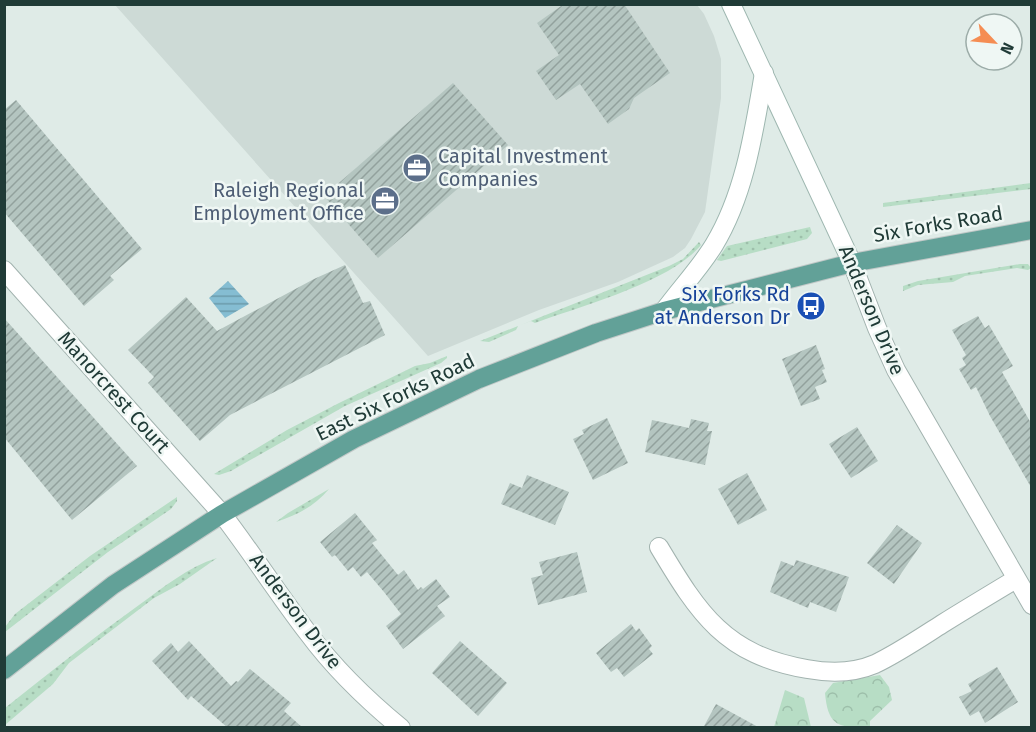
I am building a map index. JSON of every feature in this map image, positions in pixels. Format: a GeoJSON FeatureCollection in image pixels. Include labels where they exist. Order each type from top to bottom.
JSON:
{"type":"FeatureCollection","features":[{"type":"Feature","properties":{"kind":"main road","name":"Six Forks Road"},"geometry":{"type":"LineString","coordinates":[[852,263],[1032,230]]}},
{"type":"Feature","properties":{"kind":"main road","name":"East Six Forks Road"},"geometry":{"type":"LineString","coordinates":[[4,670],[112,585],[222,514],[354,439],[479,379],[596,333],[664,311],[852,263]]}},
{"type":"Feature","properties":{"kind":"street","name":"Anderson Drive"},"geometry":{"type":"LineString","coordinates":[[731,4],[852,263],[896,370],[1032,605]]}},
{"type":"Feature","properties":{"kind":"street"},"geometry":{"type":"LineString","coordinates":[[664,311],[713,247],[729,216],[747,161],[764,73]]}},
{"type":"Feature","properties":{"kind":"street","name":"Manorcrest Court"},"geometry":{"type":"LineString","coordinates":[[4,270],[222,514]]}},
{"type":"Feature","properties":{"kind":"street","name":"Anderson Drive"},"geometry":{"type":"LineString","coordinates":[[222,514],[335,666],[401,728]]}},
{"type":"Feature","properties":{"kind":"street"},"geometry":{"type":"LineString","coordinates":[[659,547],[694,603],[713,625],[736,643],[760,657],[785,665],[818,671],[847,671],[873,665],[1016,579]]}},
{"type":"Feature","properties":{"kind":"shaded area"},"geometry":{"type":"Polygon","coordinates":[[[115,5],[697,5],[704,14],[714,36],[721,59],[721,98],[705,212],[685,248],[673,257],[618,282],[539,310],[428,356],[115,5]]]}},
{"type":"Feature","properties":{"kind":"green space"},"geometry":{"type":"Polygon","coordinates":[[[1031,183],[1031,189],[883,207],[883,203],[1031,183]]]}},
{"type":"Feature","properties":{"kind":"green space"},"geometry":{"type":"Polygon","coordinates":[[[810,227],[812,233],[807,239],[721,261],[717,260],[727,246],[810,227]]]}},
{"type":"Feature","properties":{"kind":"green space"},"geometry":{"type":"Polygon","coordinates":[[[699,242],[701,245],[669,270],[624,292],[535,323],[531,321],[489,342],[480,341],[669,266],[683,259],[699,242]]]}},
{"type":"Feature","properties":{"kind":"green space"},"geometry":{"type":"Polygon","coordinates":[[[1028,264],[1031,268],[965,276],[953,282],[918,285],[903,291],[903,286],[918,281],[1028,264]]]}},
{"type":"Feature","properties":{"kind":"green space"},"geometry":{"type":"Polygon","coordinates":[[[447,356],[441,363],[345,406],[231,471],[219,475],[214,474],[287,430],[339,403],[415,366],[447,356]]]}},
{"type":"Feature","properties":{"kind":"green space"},"geometry":{"type":"Polygon","coordinates":[[[329,489],[305,509],[276,522],[288,513],[329,489]]]}},
{"type":"Feature","properties":{"kind":"green space"},"geometry":{"type":"Polygon","coordinates":[[[177,497],[171,509],[108,552],[5,632],[5,627],[15,614],[90,556],[177,497]]]}},
{"type":"Feature","properties":{"kind":"green space"},"geometry":{"type":"Polygon","coordinates":[[[217,558],[180,584],[154,598],[69,663],[53,684],[5,725],[5,708],[38,682],[167,585],[186,572],[217,558]]]}},
{"type":"Feature","properties":{"kind":"green space"},"geometry":{"type":"Polygon","coordinates":[[[880,675],[889,687],[892,700],[870,721],[870,727],[843,726],[832,719],[825,693],[833,683],[880,675]]]}},
{"type":"Feature","properties":{"kind":"green space"},"geometry":{"type":"Polygon","coordinates":[[[785,690],[804,698],[811,727],[774,727],[785,690]]]}},
{"type":"Feature","properties":{"kind":"water"},"geometry":{"type":"Polygon","coordinates":[[[228,281],[249,304],[225,318],[209,298],[228,281]]]}},
{"type":"Feature","properties":{"kind":"building"},"geometry":{"type":"Polygon","coordinates":[[[564,4],[624,4],[670,73],[634,98],[629,109],[608,124],[580,84],[556,100],[536,71],[559,55],[537,23],[564,4]]]}},
{"type":"Feature","properties":{"kind":"building"},"geometry":{"type":"Polygon","coordinates":[[[453,83],[508,145],[378,258],[324,196],[453,83]]]}},
{"type":"Feature","properties":{"kind":"building"},"geometry":{"type":"Polygon","coordinates":[[[16,100],[142,249],[110,276],[114,280],[84,306],[4,212],[4,110],[16,100]]]}},
{"type":"Feature","properties":{"kind":"building"},"geometry":{"type":"Polygon","coordinates":[[[345,265],[363,303],[370,301],[385,335],[230,415],[200,441],[148,383],[154,377],[128,350],[186,297],[217,331],[345,265]]]}},
{"type":"Feature","properties":{"kind":"building"},"geometry":{"type":"Polygon","coordinates":[[[978,316],[985,328],[989,325],[1013,366],[1002,372],[1032,425],[1032,489],[976,387],[971,390],[959,369],[966,365],[962,358],[966,355],[952,330],[978,316]]]}},
{"type":"Feature","properties":{"kind":"building"},"geometry":{"type":"Polygon","coordinates":[[[4,318],[137,466],[72,520],[4,437],[4,318]]]}},
{"type":"Feature","properties":{"kind":"building"},"geometry":{"type":"Polygon","coordinates":[[[816,345],[827,382],[815,387],[820,399],[801,406],[782,359],[816,345]]]}},
{"type":"Feature","properties":{"kind":"building"},"geometry":{"type":"Polygon","coordinates":[[[607,418],[628,463],[593,480],[573,439],[584,434],[582,430],[607,418]]]}},
{"type":"Feature","properties":{"kind":"building"},"geometry":{"type":"Polygon","coordinates":[[[691,419],[709,423],[707,431],[712,431],[705,465],[645,452],[652,420],[689,428],[691,419]]]}},
{"type":"Feature","properties":{"kind":"building"},"geometry":{"type":"Polygon","coordinates":[[[857,427],[878,461],[851,478],[829,444],[857,427]]]}},
{"type":"Feature","properties":{"kind":"building"},"geometry":{"type":"Polygon","coordinates":[[[747,473],[767,510],[738,525],[718,489],[747,473]]]}},
{"type":"Feature","properties":{"kind":"building"},"geometry":{"type":"Polygon","coordinates":[[[527,475],[569,492],[555,525],[501,504],[510,483],[522,488],[527,475]]]}},
{"type":"Feature","properties":{"kind":"building"},"geometry":{"type":"Polygon","coordinates":[[[355,513],[377,540],[372,543],[398,575],[404,570],[418,590],[436,579],[450,597],[437,606],[445,616],[403,649],[386,626],[401,614],[384,592],[367,572],[361,577],[353,567],[348,571],[320,542],[355,513]]]}},
{"type":"Feature","properties":{"kind":"building"},"geometry":{"type":"Polygon","coordinates":[[[897,525],[922,543],[894,584],[867,563],[897,525]]]}},
{"type":"Feature","properties":{"kind":"building"},"geometry":{"type":"Polygon","coordinates":[[[577,552],[587,592],[538,605],[531,578],[543,575],[539,562],[577,552]]]}},
{"type":"Feature","properties":{"kind":"building"},"geometry":{"type":"Polygon","coordinates":[[[796,560],[849,577],[836,612],[810,602],[808,608],[770,592],[781,561],[794,566],[796,560]]]}},
{"type":"Feature","properties":{"kind":"building"},"geometry":{"type":"Polygon","coordinates":[[[631,624],[636,631],[639,628],[652,646],[649,649],[653,654],[624,677],[617,668],[611,672],[596,653],[631,624]]]}},
{"type":"Feature","properties":{"kind":"building"},"geometry":{"type":"Polygon","coordinates":[[[189,641],[231,686],[250,669],[291,703],[284,711],[303,728],[228,728],[191,696],[188,700],[152,661],[171,643],[178,652],[189,641]]]}},
{"type":"Feature","properties":{"kind":"building"},"geometry":{"type":"Polygon","coordinates":[[[460,641],[507,683],[478,716],[432,673],[460,641]]]}},
{"type":"Feature","properties":{"kind":"building"},"geometry":{"type":"Polygon","coordinates":[[[997,667],[1018,702],[985,723],[979,711],[970,716],[959,697],[972,691],[968,684],[997,667]]]}},
{"type":"Feature","properties":{"kind":"building"},"geometry":{"type":"Polygon","coordinates":[[[716,704],[760,728],[703,728],[716,704]]]}},
{"type":"Feature","properties":{"kind":"place","name":"Capital Investment Companies"},"geometry":{"type":"Point","coordinates":[417,168]}},
{"type":"Feature","properties":{"kind":"place","name":"Raleigh Regional Employment Office"},"geometry":{"type":"Point","coordinates":[385,201]}},
{"type":"Feature","properties":{"kind":"place","name":"Six Forks Rd at Anderson Dr"},"geometry":{"type":"Point","coordinates":[811,306]}}]}
